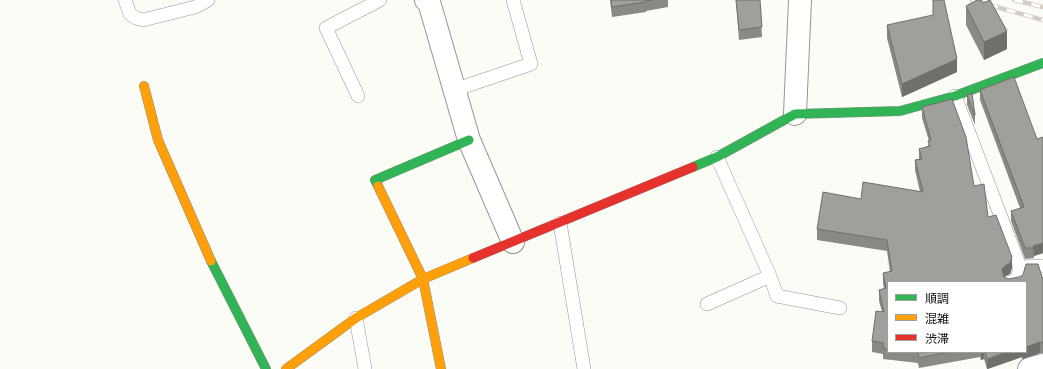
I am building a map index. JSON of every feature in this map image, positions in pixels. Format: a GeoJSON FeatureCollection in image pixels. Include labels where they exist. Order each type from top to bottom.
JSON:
{"type":"FeatureCollection","features":[{"type":"Feature","properties":{"kind":"street"},"geometry":{"type":"LineString","coordinates":[[426,0],[429,2],[469,140],[513,242]]}},
{"type":"Feature","properties":{"kind":"street"},"geometry":{"type":"LineString","coordinates":[[795,114],[800,0]]}},
{"type":"Feature","properties":{"kind":"street"},"geometry":{"type":"LineString","coordinates":[[286,369],[356,318],[423,279],[717,157],[795,114],[900,111],[955,96],[1043,63]]}},
{"type":"Feature","properties":{"kind":"street"},"geometry":{"type":"LineString","coordinates":[[144,86],[158,140],[205,248],[266,369]]}},
{"type":"Feature","properties":{"kind":"street"},"geometry":{"type":"LineString","coordinates":[[441,369],[423,279],[375,180],[469,140]]}},
{"type":"Feature","properties":{"kind":"street"},"geometry":{"type":"LineString","coordinates":[[1029,369],[1043,365]]}},
{"type":"Feature","properties":{"kind":"lane"},"geometry":{"type":"LineString","coordinates":[[125,0],[130,14],[143,20],[195,7],[208,0]]}},
{"type":"Feature","properties":{"kind":"lane"},"geometry":{"type":"LineString","coordinates":[[358,96],[326,28],[380,0]]}},
{"type":"Feature","properties":{"kind":"lane"},"geometry":{"type":"LineString","coordinates":[[454,90],[531,64],[513,0]]}},
{"type":"Feature","properties":{"kind":"lane"},"geometry":{"type":"LineString","coordinates":[[955,96],[1020,267],[1017,280],[1014,281]]}},
{"type":"Feature","properties":{"kind":"lane"},"geometry":{"type":"LineString","coordinates":[[717,157],[770,276],[777,296],[840,308]]}},
{"type":"Feature","properties":{"kind":"lane"},"geometry":{"type":"LineString","coordinates":[[560,223],[584,369]]}},
{"type":"Feature","properties":{"kind":"lane"},"geometry":{"type":"LineString","coordinates":[[1020,267],[1043,266]]}},
{"type":"Feature","properties":{"kind":"lane"},"geometry":{"type":"LineString","coordinates":[[707,304],[770,276]]}},
{"type":"Feature","properties":{"kind":"lane"},"geometry":{"type":"LineString","coordinates":[[356,318],[364,369]]}},
{"type":"Feature","properties":{"kind":"building"},"geometry":{"type":"Polygon","coordinates":[[[611,0],[652,0],[612,7],[611,0]]]}},
{"type":"Feature","properties":{"kind":"building"},"geometry":{"type":"Polygon","coordinates":[[[736,0],[760,0],[762,27],[739,30],[736,0]]]}},
{"type":"Feature","properties":{"kind":"building"},"geometry":{"type":"Polygon","coordinates":[[[933,0],[944,0],[957,59],[902,84],[887,25],[933,15],[933,0]]]}},
{"type":"Feature","properties":{"kind":"building"},"geometry":{"type":"Polygon","coordinates":[[[977,0],[981,0],[983,3],[990,0],[1007,31],[984,42],[966,6],[977,0]]]}},
{"type":"Feature","properties":{"kind":"building"},"geometry":{"type":"Polygon","coordinates":[[[1014,77],[1037,139],[1043,137],[1043,243],[1033,246],[1034,248],[1025,248],[1011,211],[1024,207],[980,90],[1014,77]]]}},
{"type":"Feature","properties":{"kind":"building"},"geometry":{"type":"Polygon","coordinates":[[[972,93],[975,115],[967,95],[972,93]]]}},
{"type":"Feature","properties":{"kind":"building"},"geometry":{"type":"Polygon","coordinates":[[[952,99],[966,137],[974,186],[984,184],[988,217],[996,215],[1012,257],[1010,263],[1002,269],[1004,277],[1008,279],[1019,277],[1023,275],[1026,264],[1038,264],[1043,280],[1043,343],[1040,342],[1027,347],[1027,281],[887,281],[887,349],[883,348],[883,343],[872,341],[876,311],[884,312],[879,290],[886,288],[883,273],[892,271],[887,240],[817,229],[823,192],[861,199],[863,182],[923,192],[915,160],[922,159],[919,149],[930,146],[928,141],[931,140],[922,107],[952,99]]]}},
{"type":"Feature","properties":{"kind":"building"},"geometry":{"type":"Polygon","coordinates":[[[918,353],[944,353],[919,358],[918,353]]]}},
{"type":"Feature","properties":{"kind":"building"},"geometry":{"type":"Polygon","coordinates":[[[985,353],[1004,353],[987,359],[985,353]]]}},
{"type":"Feature","properties":{"kind":"railway"},"geometry":{"type":"LineString","coordinates":[[972,0],[1043,20]]}},
{"type":"Feature","properties":{"kind":"railway"},"geometry":{"type":"LineString","coordinates":[[1014,0],[1043,7]]}},
{"type":"Feature","properties":{"kind":"traffic: fast"},"geometry":{"type":"LineString","coordinates":[[693,167],[717,157],[795,114],[900,111],[955,96],[1043,63]]}},
{"type":"Feature","properties":{"kind":"traffic: fast"},"geometry":{"type":"LineString","coordinates":[[378,186],[375,180],[469,140]]}},
{"type":"Feature","properties":{"kind":"traffic: fast"},"geometry":{"type":"LineString","coordinates":[[211,261],[266,369]]}},
{"type":"Feature","properties":{"kind":"traffic: slow"},"geometry":{"type":"LineString","coordinates":[[144,86],[158,140],[211,261]]}},
{"type":"Feature","properties":{"kind":"traffic: slow"},"geometry":{"type":"LineString","coordinates":[[378,186],[423,279],[441,369]]}},
{"type":"Feature","properties":{"kind":"traffic: slow"},"geometry":{"type":"LineString","coordinates":[[286,369],[356,318],[423,279],[473,258]]}},
{"type":"Feature","properties":{"kind":"traffic: jam"},"geometry":{"type":"LineString","coordinates":[[473,258],[693,167]]}}]}
